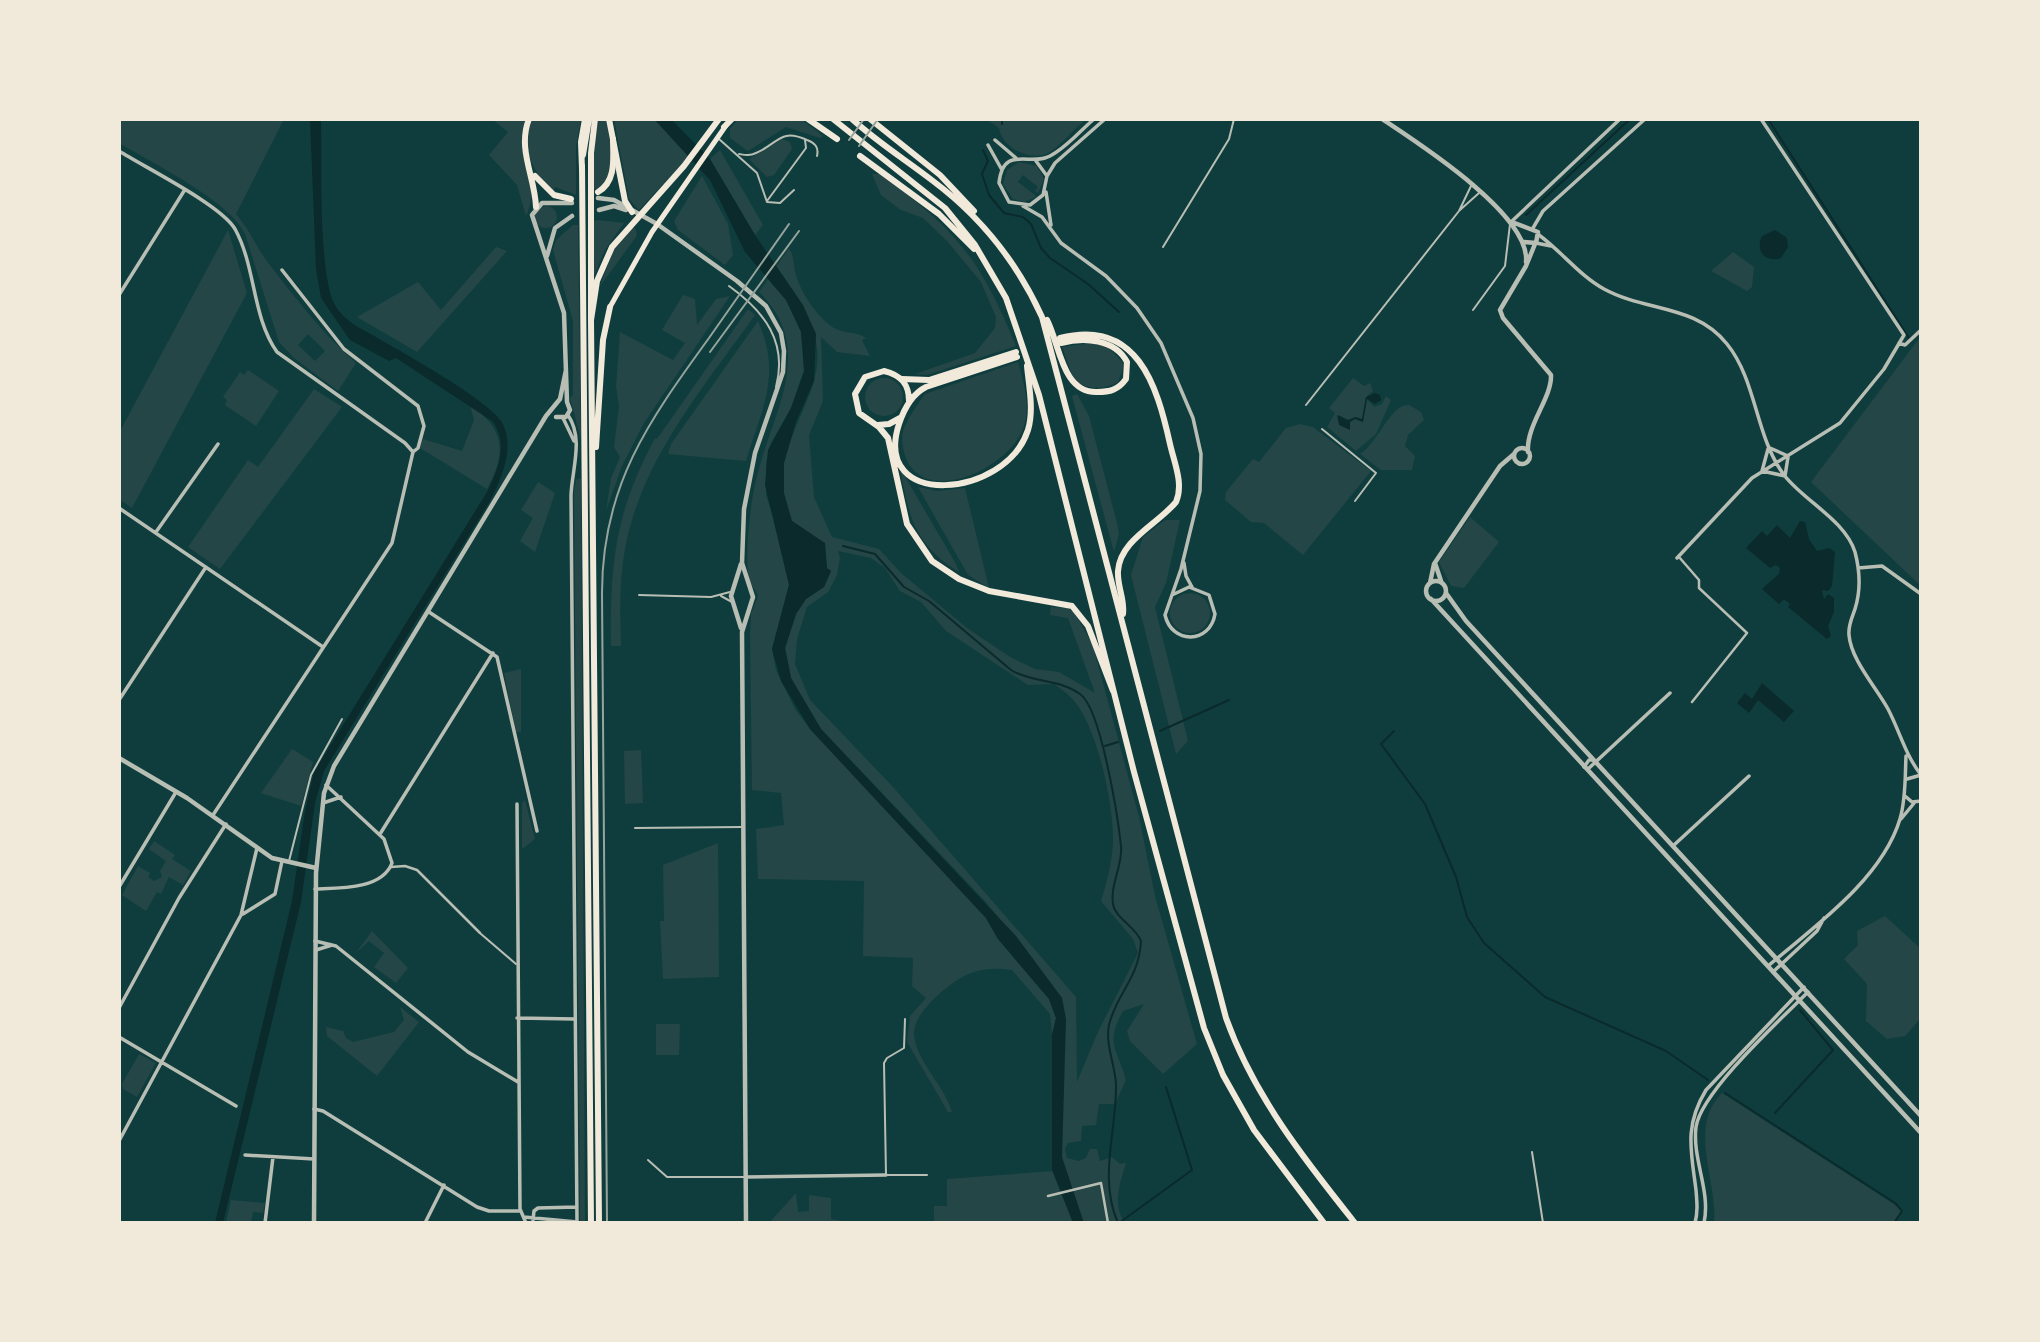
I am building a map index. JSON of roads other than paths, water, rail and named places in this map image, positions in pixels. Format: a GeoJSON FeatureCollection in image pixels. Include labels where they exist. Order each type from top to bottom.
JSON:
{"type":"FeatureCollection","features":[{"type":"Feature","properties":{"kind":"highway"},"geometry":{"type":"LineString","coordinates":[[529,119],[524,145],[532,172],[536,207]]}},
{"type":"Feature","properties":{"kind":"highway"},"geometry":{"type":"LineString","coordinates":[[587,119],[581,142],[591,1223]]}},
{"type":"Feature","properties":{"kind":"highway"},"geometry":{"type":"LineString","coordinates":[[595,119],[590,153],[596,194],[591,222],[591,320],[599,1223]]}},
{"type":"Feature","properties":{"kind":"highway"},"geometry":{"type":"LineString","coordinates":[[609,119],[625,201],[633,212]]}},
{"type":"Feature","properties":{"kind":"highway"},"geometry":{"type":"LineString","coordinates":[[591,320],[602,267],[629,225],[689,161],[719,119]]}},
{"type":"Feature","properties":{"kind":"highway"},"geometry":{"type":"LineString","coordinates":[[724,127],[731,119]]}},
{"type":"Feature","properties":{"kind":"highway"},"geometry":{"type":"LineString","coordinates":[[808,119],[837,139]]}},
{"type":"Feature","properties":{"kind":"highway"},"geometry":{"type":"LineString","coordinates":[[833,119],[938,201],[962,227],[1006,298],[1025,351],[1207,1036],[1228,1086],[1254,1130],[1324,1223]]}},
{"type":"Feature","properties":{"kind":"highway"},"geometry":{"type":"LineString","coordinates":[[852,119],[938,184],[985,227]]}},
{"type":"Feature","properties":{"kind":"highway"},"geometry":{"type":"LineString","coordinates":[[870,119],[946,181],[985,227],[1016,268],[1051,327],[1069,376],[1078,388],[1086,392],[1109,392],[1126,379],[1128,362],[1116,348],[1085,340],[1060,340],[1086,334],[1106,338],[1121,344],[1142,363],[1160,399],[1178,480],[1176,502],[1129,546],[1121,557],[1118,576],[1124,606],[1122,620]]}},
{"type":"Feature","properties":{"kind":"highway"},"geometry":{"type":"LineString","coordinates":[[596,194],[611,175],[613,139]]}},
{"type":"Feature","properties":{"kind":"highway"},"geometry":{"type":"LineString","coordinates":[[860,156],[939,214],[983,258]]}},
{"type":"Feature","properties":{"kind":"highway"},"geometry":{"type":"LineString","coordinates":[[532,172],[554,195],[571,201]]}},
{"type":"Feature","properties":{"kind":"highway"},"geometry":{"type":"LineString","coordinates":[[594,462],[603,340],[610,307]]}},
{"type":"Feature","properties":{"kind":"highway"},"geometry":{"type":"LineString","coordinates":[[1039,310],[1229,1026],[1249,1072],[1273,1115],[1355,1223]]}},
{"type":"Feature","properties":{"kind":"highway"},"geometry":{"type":"LineString","coordinates":[[1025,351],[1031,408],[1028,429],[1018,449],[989,475],[934,486],[914,479],[902,465],[896,446],[902,417],[909,401],[926,387],[1017,355],[927,381],[902,379],[887,371],[877,371],[865,377],[859,384],[855,397],[856,407],[864,418],[876,425],[890,443],[908,526],[930,558],[953,576],[989,591],[1072,606],[1088,626],[1106,681],[1116,697]]}},
{"type":"Feature","properties":{"kind":"highway"},"geometry":{"type":"LineString","coordinates":[[902,379],[908,390],[909,401]]}},
{"type":"Feature","properties":{"kind":"highway"},"geometry":{"type":"LineString","coordinates":[[876,425],[889,424],[902,417]]}},
{"type":"Feature","properties":{"kind":"main road"},"geometry":{"type":"LineString","coordinates":[[610,307],[657,224],[724,127]]}},
{"type":"Feature","properties":{"kind":"street"},"geometry":{"type":"LineString","coordinates":[[996,140],[1016,158],[1036,161],[1053,155],[1094,119]]}},
{"type":"Feature","properties":{"kind":"street"},"geometry":{"type":"LineString","coordinates":[[1051,228],[1047,176],[1055,163],[1105,119]]}},
{"type":"Feature","properties":{"kind":"street"},"geometry":{"type":"LineString","coordinates":[[1382,119],[1472,185],[1511,222],[1524,242],[1524,270]]}},
{"type":"Feature","properties":{"kind":"street"},"geometry":{"type":"LineString","coordinates":[[1511,222],[1620,119]]}},
{"type":"Feature","properties":{"kind":"street"},"geometry":{"type":"LineString","coordinates":[[1522,236],[1543,211],[1645,119]]}},
{"type":"Feature","properties":{"kind":"street"},"geometry":{"type":"LineString","coordinates":[[1692,702],[1747,633],[1699,588],[1699,580],[1678,557],[1735,493],[1762,471],[1840,423],[1884,369],[1904,335],[1761,119]]}},
{"type":"Feature","properties":{"kind":"street"},"geometry":{"type":"LineString","coordinates":[[988,145],[1002,170]]}},
{"type":"Feature","properties":{"kind":"street"},"geometry":{"type":"LineString","coordinates":[[119,151],[220,213],[234,228],[268,337],[280,356],[405,443],[413,452]]}},
{"type":"Feature","properties":{"kind":"street"},"geometry":{"type":"LineString","coordinates":[[1016,158],[1002,170],[999,183],[1002,193],[1009,202],[1023,206],[1051,228],[1061,243],[1106,276],[1137,308],[1155,333],[1183,390],[1200,444],[1203,465],[1200,491],[1184,556],[1165,612],[1171,629],[1185,637],[1200,636],[1213,623],[1215,608],[1206,593],[1192,587],[1186,576],[1184,556]]}},
{"type":"Feature","properties":{"kind":"street"},"geometry":{"type":"LineString","coordinates":[[1036,161],[1047,176]]}},
{"type":"Feature","properties":{"kind":"street"},"geometry":{"type":"LineString","coordinates":[[1023,206],[1036,202],[1046,190]]}},
{"type":"Feature","properties":{"kind":"street"},"geometry":{"type":"LineString","coordinates":[[119,295],[184,191]]}},
{"type":"Feature","properties":{"kind":"street"},"geometry":{"type":"LineString","coordinates":[[596,194],[610,198],[657,224],[752,293],[772,315],[783,340],[785,362],[779,390],[768,414],[748,480],[742,524],[742,563],[752,595],[742,632]]}},
{"type":"Feature","properties":{"kind":"street"},"geometry":{"type":"LineString","coordinates":[[541,429],[556,417],[563,418],[568,415],[570,409],[567,402],[565,313],[538,228],[532,218],[536,207],[545,202],[553,204],[571,201]]}},
{"type":"Feature","properties":{"kind":"street"},"geometry":{"type":"LineString","coordinates":[[599,210],[614,206],[633,212]]}},
{"type":"Feature","properties":{"kind":"street"},"geometry":{"type":"LineString","coordinates":[[549,263],[549,244],[557,225],[572,216]]}},
{"type":"Feature","properties":{"kind":"street"},"geometry":{"type":"LineString","coordinates":[[1511,222],[1531,228],[1605,290],[1682,312],[1715,331],[1729,347],[1741,368],[1776,463],[1786,477],[1845,534],[1854,550],[1859,591],[1849,626],[1850,642],[1888,709],[1906,754],[1921,775],[1905,780]]}},
{"type":"Feature","properties":{"kind":"street"},"geometry":{"type":"LineString","coordinates":[[1504,462],[1526,463],[1538,409],[1550,386],[1551,375],[1500,311],[1524,270],[1539,235]]}},
{"type":"Feature","properties":{"kind":"street"},"geometry":{"type":"LineString","coordinates":[[1524,242],[1553,247]]}},
{"type":"Feature","properties":{"kind":"street"},"geometry":{"type":"LineString","coordinates":[[213,815],[393,541],[413,452],[418,447],[424,423],[416,404],[356,360],[295,290],[282,271]]}},
{"type":"Feature","properties":{"kind":"street"},"geometry":{"type":"LineString","coordinates":[[1899,343],[1905,345],[1921,330]]}},
{"type":"Feature","properties":{"kind":"street"},"geometry":{"type":"LineString","coordinates":[[314,1223],[315,889],[326,785],[334,766],[559,401],[566,370]]}},
{"type":"Feature","properties":{"kind":"street"},"geometry":{"type":"LineString","coordinates":[[559,401],[567,402]]}},
{"type":"Feature","properties":{"kind":"street"},"geometry":{"type":"LineString","coordinates":[[553,407],[556,417]]}},
{"type":"Feature","properties":{"kind":"street"},"geometry":{"type":"LineString","coordinates":[[517,804],[517,1018],[521,1211],[529,1222],[576,1223],[571,492],[576,466],[575,429],[568,415]]}},
{"type":"Feature","properties":{"kind":"street"},"geometry":{"type":"LineString","coordinates":[[563,418],[575,444]]}},
{"type":"Feature","properties":{"kind":"street"},"geometry":{"type":"LineString","coordinates":[[1529,442],[1504,462],[1435,562],[1426,592],[1921,1133]]}},
{"type":"Feature","properties":{"kind":"street"},"geometry":{"type":"LineString","coordinates":[[156,532],[218,444]]}},
{"type":"Feature","properties":{"kind":"street"},"geometry":{"type":"LineString","coordinates":[[1768,447],[1788,456]]}},
{"type":"Feature","properties":{"kind":"street"},"geometry":{"type":"LineString","coordinates":[[1762,471],[1768,447]]}},
{"type":"Feature","properties":{"kind":"street"},"geometry":{"type":"LineString","coordinates":[[1522,448],[1528,452]]}},
{"type":"Feature","properties":{"kind":"street"},"geometry":{"type":"LineString","coordinates":[[1514,454],[1516,462]]}},
{"type":"Feature","properties":{"kind":"street"},"geometry":{"type":"LineString","coordinates":[[1786,477],[1788,456]]}},
{"type":"Feature","properties":{"kind":"street"},"geometry":{"type":"LineString","coordinates":[[514,459],[517,468]]}},
{"type":"Feature","properties":{"kind":"street"},"geometry":{"type":"LineString","coordinates":[[1762,471],[1786,477]]}},
{"type":"Feature","properties":{"kind":"street"},"geometry":{"type":"LineString","coordinates":[[119,508],[323,647]]}},
{"type":"Feature","properties":{"kind":"street"},"geometry":{"type":"LineString","coordinates":[[1435,562],[1441,582],[1466,621],[1921,1116]]}},
{"type":"Feature","properties":{"kind":"street"},"geometry":{"type":"LineString","coordinates":[[742,563],[731,598],[742,632],[746,1223]]}},
{"type":"Feature","properties":{"kind":"street"},"geometry":{"type":"LineString","coordinates":[[1858,568],[1882,566],[1921,594]]}},
{"type":"Feature","properties":{"kind":"street"},"geometry":{"type":"LineString","coordinates":[[119,700],[206,567]]}},
{"type":"Feature","properties":{"kind":"street"},"geometry":{"type":"LineString","coordinates":[[1430,583],[1441,582]]}},
{"type":"Feature","properties":{"kind":"street"},"geometry":{"type":"LineString","coordinates":[[734,590],[740,586],[749,589]]}},
{"type":"Feature","properties":{"kind":"street"},"geometry":{"type":"LineString","coordinates":[[1172,595],[1192,587]]}},
{"type":"Feature","properties":{"kind":"street"},"geometry":{"type":"LineString","coordinates":[[1431,599],[1439,601],[1447,593]]}},
{"type":"Feature","properties":{"kind":"street"},"geometry":{"type":"LineString","coordinates":[[734,604],[743,607],[750,603]]}},
{"type":"Feature","properties":{"kind":"street"},"geometry":{"type":"LineString","coordinates":[[429,612],[493,653],[500,667],[537,831]]}},
{"type":"Feature","properties":{"kind":"street"},"geometry":{"type":"LineString","coordinates":[[380,834],[493,653]]}},
{"type":"Feature","properties":{"kind":"street"},"geometry":{"type":"LineString","coordinates":[[1585,768],[1589,760],[1594,760],[1670,692]]}},
{"type":"Feature","properties":{"kind":"street"},"geometry":{"type":"LineString","coordinates":[[1900,820],[1906,754]]}},
{"type":"Feature","properties":{"kind":"street"},"geometry":{"type":"LineString","coordinates":[[119,758],[213,815],[257,848],[282,861],[316,868]]}},
{"type":"Feature","properties":{"kind":"street"},"geometry":{"type":"LineString","coordinates":[[1674,845],[1749,776]]}},
{"type":"Feature","properties":{"kind":"street"},"geometry":{"type":"LineString","coordinates":[[326,785],[380,834],[388,845],[391,867]]}},
{"type":"Feature","properties":{"kind":"street"},"geometry":{"type":"LineString","coordinates":[[119,887],[176,792]]}},
{"type":"Feature","properties":{"kind":"street"},"geometry":{"type":"LineString","coordinates":[[1904,794],[1915,802],[1921,802]]}},
{"type":"Feature","properties":{"kind":"street"},"geometry":{"type":"LineString","coordinates":[[323,803],[341,797]]}},
{"type":"Feature","properties":{"kind":"street"},"geometry":{"type":"LineString","coordinates":[[1768,966],[1872,872],[1886,851],[1900,820],[1915,802]]}},
{"type":"Feature","properties":{"kind":"street"},"geometry":{"type":"LineString","coordinates":[[119,1008],[179,898],[226,824]]}},
{"type":"Feature","properties":{"kind":"street"},"geometry":{"type":"LineString","coordinates":[[119,1141],[241,915],[257,848]]}},
{"type":"Feature","properties":{"kind":"street"},"geometry":{"type":"LineString","coordinates":[[241,915],[275,894],[282,861]]}},
{"type":"Feature","properties":{"kind":"street"},"geometry":{"type":"LineString","coordinates":[[315,889],[357,886],[379,877],[391,867],[405,866],[419,870],[480,933]]}},
{"type":"Feature","properties":{"kind":"street"},"geometry":{"type":"LineString","coordinates":[[1773,972],[1817,932],[1826,914]]}},
{"type":"Feature","properties":{"kind":"street"},"geometry":{"type":"LineString","coordinates":[[315,941],[334,945],[468,1052],[518,1082]]}},
{"type":"Feature","properties":{"kind":"street"},"geometry":{"type":"LineString","coordinates":[[315,950],[334,945]]}},
{"type":"Feature","properties":{"kind":"street"},"geometry":{"type":"LineString","coordinates":[[1695,1223],[1698,1206],[1689,1135],[1695,1108],[1706,1090],[1806,989]]}},
{"type":"Feature","properties":{"kind":"street"},"geometry":{"type":"LineString","coordinates":[[1704,1223],[1705,1199],[1696,1138],[1701,1110],[1712,1093],[1797,998]]}},
{"type":"Feature","properties":{"kind":"street"},"geometry":{"type":"LineString","coordinates":[[517,1018],[575,1019]]}},
{"type":"Feature","properties":{"kind":"street"},"geometry":{"type":"LineString","coordinates":[[119,1037],[236,1106]]}},
{"type":"Feature","properties":{"kind":"street"},"geometry":{"type":"LineString","coordinates":[[314,1109],[323,1111],[484,1210],[521,1211]]}},
{"type":"Feature","properties":{"kind":"street"},"geometry":{"type":"LineString","coordinates":[[245,1155],[314,1159]]}},
{"type":"Feature","properties":{"kind":"street"},"geometry":{"type":"LineString","coordinates":[[265,1223],[273,1157]]}},
{"type":"Feature","properties":{"kind":"street"},"geometry":{"type":"LineString","coordinates":[[746,1177],[886,1175]]}},
{"type":"Feature","properties":{"kind":"street"},"geometry":{"type":"LineString","coordinates":[[1050,1195],[1101,1184],[1108,1223]]}},
{"type":"Feature","properties":{"kind":"street"},"geometry":{"type":"LineString","coordinates":[[425,1223],[444,1185]]}},
{"type":"Feature","properties":{"kind":"street"},"geometry":{"type":"LineString","coordinates":[[529,1222],[537,1208],[577,1207]]}},
{"type":"Feature","properties":{"kind":"lane"},"geometry":{"type":"LineString","coordinates":[[1163,247],[1227,143],[1234,119]]}},
{"type":"Feature","properties":{"kind":"lane"},"geometry":{"type":"LineString","coordinates":[[738,153],[755,153],[788,135],[797,135],[816,146],[817,156]]}},
{"type":"Feature","properties":{"kind":"lane"},"geometry":{"type":"LineString","coordinates":[[718,138],[738,153],[757,173],[766,202]]}},
{"type":"Feature","properties":{"kind":"lane"},"geometry":{"type":"LineString","coordinates":[[766,202],[806,148],[805,139]]}},
{"type":"Feature","properties":{"kind":"lane"},"geometry":{"type":"LineString","coordinates":[[1459,211],[1472,185]]}},
{"type":"Feature","properties":{"kind":"lane"},"geometry":{"type":"LineString","coordinates":[[766,202],[780,202],[794,190]]}},
{"type":"Feature","properties":{"kind":"lane"},"geometry":{"type":"LineString","coordinates":[[1306,405],[1459,211],[1480,192]]}},
{"type":"Feature","properties":{"kind":"lane"},"geometry":{"type":"LineString","coordinates":[[1465,199],[1469,202]]}},
{"type":"Feature","properties":{"kind":"lane"},"geometry":{"type":"LineString","coordinates":[[1473,310],[1505,266],[1511,222]]}},
{"type":"Feature","properties":{"kind":"lane"},"geometry":{"type":"LineString","coordinates":[[729,286],[761,313],[777,345],[779,371],[768,414]]}},
{"type":"Feature","properties":{"kind":"lane"},"geometry":{"type":"LineString","coordinates":[[1322,429],[1376,472],[1355,501]]}},
{"type":"Feature","properties":{"kind":"lane"},"geometry":{"type":"LineString","coordinates":[[639,595],[720,596],[734,590]]}},
{"type":"Feature","properties":{"kind":"lane"},"geometry":{"type":"LineString","coordinates":[[720,596],[734,604]]}},
{"type":"Feature","properties":{"kind":"lane"},"geometry":{"type":"LineString","coordinates":[[289,862],[313,770],[342,719]]}},
{"type":"Feature","properties":{"kind":"lane"},"geometry":{"type":"LineString","coordinates":[[635,828],[743,827]]}},
{"type":"Feature","properties":{"kind":"lane"},"geometry":{"type":"LineString","coordinates":[[480,933],[517,964]]}},
{"type":"Feature","properties":{"kind":"lane"},"geometry":{"type":"LineString","coordinates":[[905,1019],[904,1048],[887,1058],[884,1063],[886,1175],[927,1175]]}},
{"type":"Feature","properties":{"kind":"lane"},"geometry":{"type":"LineString","coordinates":[[1532,1152],[1543,1223]]}},
{"type":"Feature","properties":{"kind":"lane"},"geometry":{"type":"LineString","coordinates":[[648,1160],[667,1177],[746,1177]]}},
{"type":"Feature","properties":{"kind":"waterway"},"geometry":{"type":"LineString","coordinates":[[1002,119],[1002,124]]}},
{"type":"Feature","properties":{"kind":"waterway"},"geometry":{"type":"LineString","coordinates":[[1526,215],[1630,119]]}},
{"type":"Feature","properties":{"kind":"waterway"},"geometry":{"type":"LineString","coordinates":[[1768,119],[1909,338]]}},
{"type":"Feature","properties":{"kind":"waterway"},"geometry":{"type":"LineString","coordinates":[[983,150],[988,161],[982,174],[989,195],[1004,213],[1023,217],[1031,224],[1041,248],[1050,258],[1088,284],[1119,312]]}},
{"type":"Feature","properties":{"kind":"waterway"},"geometry":{"type":"LineString","coordinates":[[843,546],[875,554],[904,587],[929,601],[1011,670],[1064,686],[1080,694],[1088,703],[1095,720],[1107,765],[1121,846],[1113,904],[1141,941],[1136,966],[1117,1003],[1108,1032],[1116,1084],[1109,1188],[1118,1223]]}},
{"type":"Feature","properties":{"kind":"waterway"},"geometry":{"type":"LineString","coordinates":[[1160,731],[1229,700]]}},
{"type":"Feature","properties":{"kind":"waterway"},"geometry":{"type":"LineString","coordinates":[[1394,731],[1381,744],[1425,804],[1456,877],[1467,917],[1484,943],[1545,997],[1666,1051],[1708,1080]]}},
{"type":"Feature","properties":{"kind":"waterway"},"geometry":{"type":"LineString","coordinates":[[1105,746],[1118,742]]}},
{"type":"Feature","properties":{"kind":"waterway"},"geometry":{"type":"LineString","coordinates":[[1775,1113],[1833,1050],[1800,1010]]}},
{"type":"Feature","properties":{"kind":"waterway"},"geometry":{"type":"LineString","coordinates":[[1119,1223],[1192,1170],[1166,1087]]}},
{"type":"Feature","properties":{"kind":"waterway"},"geometry":{"type":"LineString","coordinates":[[1725,1093],[1895,1203],[1902,1211],[1894,1223]]}},
{"type":"Feature","properties":{"kind":"railway"},"geometry":{"type":"LineString","coordinates":[[849,140],[864,119]]}},
{"type":"Feature","properties":{"kind":"railway"},"geometry":{"type":"LineString","coordinates":[[859,146],[878,119]]}},
{"type":"Feature","properties":{"kind":"railway"},"geometry":{"type":"LineString","coordinates":[[607,1223],[602,593],[604,555],[610,520],[620,487],[648,427],[789,224]]}},
{"type":"Feature","properties":{"kind":"railway"},"geometry":{"type":"LineString","coordinates":[[710,352],[799,231]]}}]}
